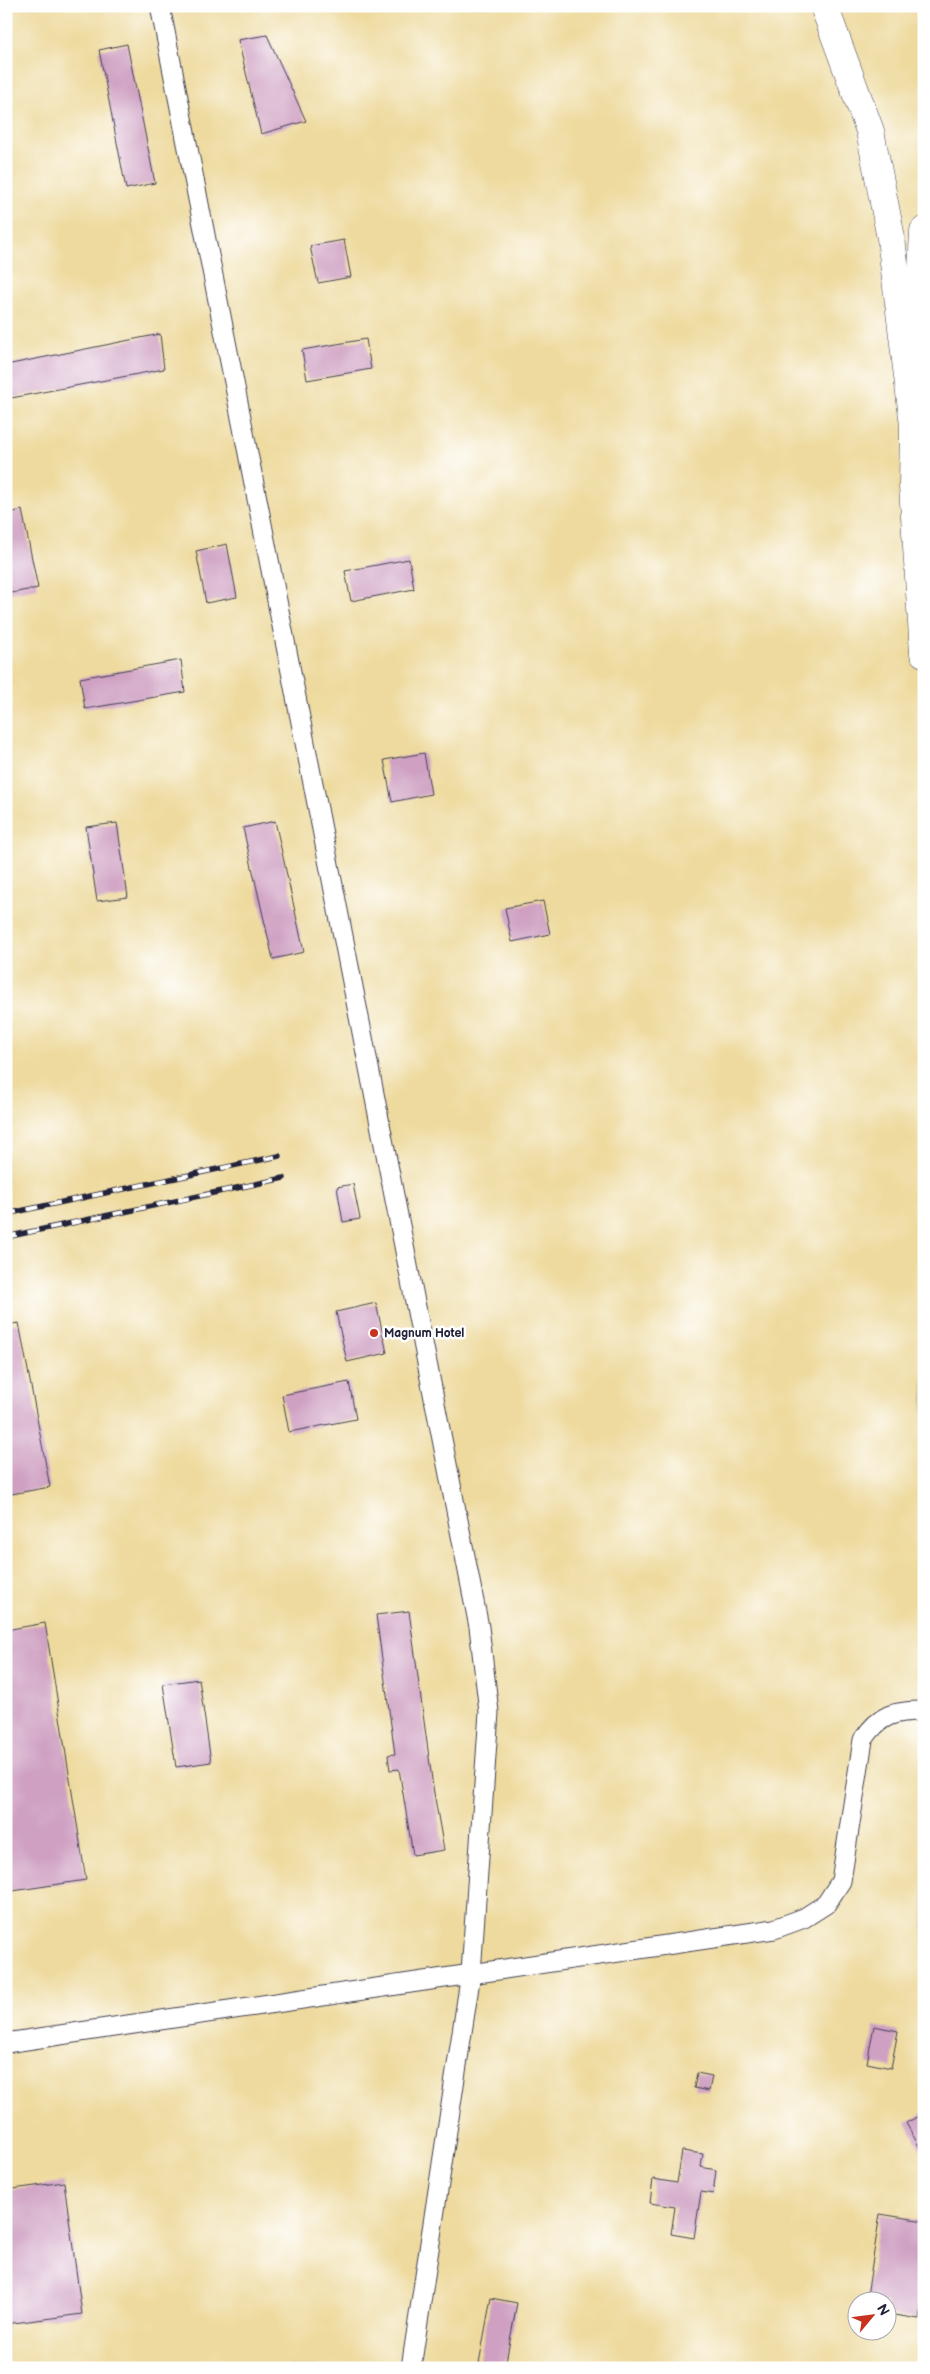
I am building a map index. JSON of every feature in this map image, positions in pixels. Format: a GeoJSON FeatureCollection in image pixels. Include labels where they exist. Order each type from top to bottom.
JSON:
{"type":"FeatureCollection","features":[{"type":"Feature","properties":{"kind":"highway"},"geometry":{"type":"LineString","coordinates":[[824,6],[870,131],[891,238],[914,425]]}},
{"type":"Feature","properties":{"kind":"highway"},"geometry":{"type":"LineString","coordinates":[[924,231],[914,425],[913,486],[924,653]]}},
{"type":"Feature","properties":{"kind":"street"},"geometry":{"type":"LineString","coordinates":[[160,6],[478,1627],[489,1712],[471,1973],[411,2368]]}},
{"type":"Feature","properties":{"kind":"street"},"geometry":{"type":"LineString","coordinates":[[6,2043],[774,1929],[804,1918],[826,1904],[841,1881],[863,1740],[874,1724],[888,1715],[907,1711],[924,1711]]}},
{"type":"Feature","properties":{"kind":"sand"},"geometry":{"type":"Polygon","coordinates":[[[6,6],[924,6],[924,2368],[6,2368],[6,6]]]}},
{"type":"Feature","properties":{"kind":"building"},"geometry":{"type":"Polygon","coordinates":[[[267,35],[306,121],[261,134],[238,40],[267,35]]]}},
{"type":"Feature","properties":{"kind":"building"},"geometry":{"type":"Polygon","coordinates":[[[127,44],[155,183],[126,189],[99,50],[127,44]]]}},
{"type":"Feature","properties":{"kind":"building"},"geometry":{"type":"Polygon","coordinates":[[[344,240],[351,277],[318,283],[310,246],[344,240]]]}},
{"type":"Feature","properties":{"kind":"building"},"geometry":{"type":"Polygon","coordinates":[[[160,334],[164,369],[6,399],[6,365],[160,334]]]}},
{"type":"Feature","properties":{"kind":"building"},"geometry":{"type":"Polygon","coordinates":[[[366,339],[371,369],[307,380],[302,350],[366,339]]]}},
{"type":"Feature","properties":{"kind":"building"},"geometry":{"type":"Polygon","coordinates":[[[22,510],[38,588],[6,594],[6,514],[22,510]]]}},
{"type":"Feature","properties":{"kind":"building"},"geometry":{"type":"Polygon","coordinates":[[[227,544],[237,597],[206,603],[196,551],[227,544]]]}},
{"type":"Feature","properties":{"kind":"building"},"geometry":{"type":"Polygon","coordinates":[[[409,559],[414,589],[351,601],[345,571],[409,559]]]}},
{"type":"Feature","properties":{"kind":"building"},"geometry":{"type":"Polygon","coordinates":[[[181,660],[185,692],[85,709],[80,678],[181,660]]]}},
{"type":"Feature","properties":{"kind":"building"},"geometry":{"type":"Polygon","coordinates":[[[424,753],[431,794],[392,802],[384,760],[424,753]]]}},
{"type":"Feature","properties":{"kind":"building"},"geometry":{"type":"Polygon","coordinates":[[[275,821],[304,952],[273,959],[243,828],[275,821]]]}},
{"type":"Feature","properties":{"kind":"building"},"geometry":{"type":"Polygon","coordinates":[[[117,823],[128,897],[97,901],[86,827],[117,823]]]}},
{"type":"Feature","properties":{"kind":"building"},"geometry":{"type":"Polygon","coordinates":[[[543,901],[550,934],[512,942],[505,908],[543,901]]]}},
{"type":"Feature","properties":{"kind":"building"},"geometry":{"type":"Polygon","coordinates":[[[353,1184],[360,1219],[343,1222],[337,1187],[353,1184]]]}},
{"type":"Feature","properties":{"kind":"building"},"geometry":{"type":"Polygon","coordinates":[[[376,1303],[387,1353],[347,1362],[336,1312],[376,1303]]]}},
{"type":"Feature","properties":{"kind":"building"},"geometry":{"type":"Polygon","coordinates":[[[19,1323],[50,1487],[6,1495],[6,1325],[19,1323]]]}},
{"type":"Feature","properties":{"kind":"building"},"geometry":{"type":"Polygon","coordinates":[[[349,1382],[356,1419],[289,1432],[282,1395],[349,1382]]]}},
{"type":"Feature","properties":{"kind":"building"},"geometry":{"type":"Polygon","coordinates":[[[409,1611],[433,1787],[444,1850],[413,1855],[399,1769],[390,1770],[388,1755],[395,1754],[376,1615],[409,1611]]]}},
{"type":"Feature","properties":{"kind":"building"},"geometry":{"type":"Polygon","coordinates":[[[45,1623],[86,1880],[6,1892],[6,1630],[45,1623]]]}},
{"type":"Feature","properties":{"kind":"building"},"geometry":{"type":"Polygon","coordinates":[[[199,1679],[211,1762],[176,1767],[163,1684],[199,1679]]]}},
{"type":"Feature","properties":{"kind":"building"},"geometry":{"type":"Polygon","coordinates":[[[874,2026],[898,2031],[891,2068],[867,2063],[874,2026]]]}},
{"type":"Feature","properties":{"kind":"building"},"geometry":{"type":"Polygon","coordinates":[[[697,2073],[712,2076],[709,2091],[694,2088],[697,2073]]]}},
{"type":"Feature","properties":{"kind":"building"},"geometry":{"type":"Polygon","coordinates":[[[924,2113],[924,2155],[906,2123],[924,2113]]]}},
{"type":"Feature","properties":{"kind":"building"},"geometry":{"type":"Polygon","coordinates":[[[682,2151],[703,2154],[701,2167],[716,2170],[713,2194],[701,2192],[694,2238],[671,2234],[675,2207],[650,2203],[653,2179],[677,2183],[682,2151]]]}},
{"type":"Feature","properties":{"kind":"building"},"geometry":{"type":"Polygon","coordinates":[[[64,2182],[82,2314],[6,2324],[6,2190],[64,2182]]]}},
{"type":"Feature","properties":{"kind":"building"},"geometry":{"type":"Polygon","coordinates":[[[880,2214],[924,2221],[924,2287],[919,2319],[898,2316],[898,2292],[868,2292],[880,2214]]]}},
{"type":"Feature","properties":{"kind":"building"},"geometry":{"type":"Polygon","coordinates":[[[491,2298],[517,2303],[505,2367],[479,2363],[491,2298]]]}},
{"type":"Feature","properties":{"kind":"railway"},"geometry":{"type":"LineString","coordinates":[[6,1214],[279,1156]]}},
{"type":"Feature","properties":{"kind":"railway"},"geometry":{"type":"LineString","coordinates":[[6,1237],[284,1178]]}},
{"type":"Feature","properties":{"kind":"place","name":"Magnum Hotel"},"geometry":{"type":"Point","coordinates":[374,1333]}}]}
